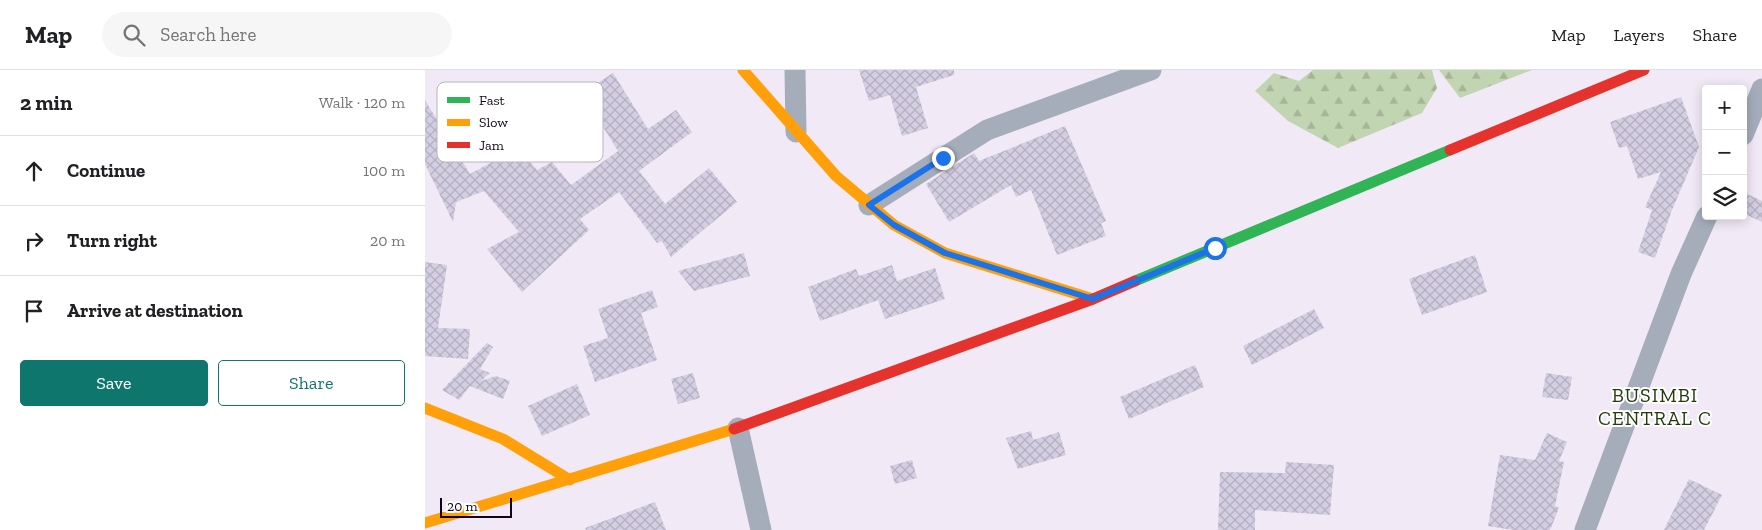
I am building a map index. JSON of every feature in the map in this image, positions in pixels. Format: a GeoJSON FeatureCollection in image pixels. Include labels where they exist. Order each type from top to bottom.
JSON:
{"type":"FeatureCollection","features":[{"type":"Feature","properties":{"kind":"main road"},"geometry":{"type":"LineString","coordinates":[[743,70],[836,176],[894,225],[945,253],[1093,299]]}},
{"type":"Feature","properties":{"kind":"main road"},"geometry":{"type":"LineString","coordinates":[[425,522],[738,428],[813,399],[1093,299],[1637,71]]}},
{"type":"Feature","properties":{"kind":"main road"},"geometry":{"type":"LineString","coordinates":[[425,408],[503,439],[570,480]]}},
{"type":"Feature","properties":{"kind":"street"},"geometry":{"type":"LineString","coordinates":[[795,70],[796,132]]}},
{"type":"Feature","properties":{"kind":"street"},"geometry":{"type":"LineString","coordinates":[[869,205],[987,130],[1151,70]]}},
{"type":"Feature","properties":{"kind":"street"},"geometry":{"type":"LineString","coordinates":[[1745,130],[1762,89]]}},
{"type":"Feature","properties":{"kind":"street"},"geometry":{"type":"LineString","coordinates":[[1585,530],[1681,274],[1705,220]]}},
{"type":"Feature","properties":{"kind":"street"},"geometry":{"type":"LineString","coordinates":[[738,428],[761,530]]}},
{"type":"Feature","properties":{"kind":"green space"},"geometry":{"type":"Polygon","coordinates":[[[1313,70],[1432,70],[1437,88],[1422,113],[1338,148],[1288,121],[1255,91],[1274,73],[1299,81],[1313,70]]]}},
{"type":"Feature","properties":{"kind":"green space"},"geometry":{"type":"Polygon","coordinates":[[[1439,70],[1532,70],[1460,98],[1439,70]]]}},
{"type":"Feature","properties":{"kind":"building"},"geometry":{"type":"Polygon","coordinates":[[[859,70],[954,70],[954,75],[916,87],[928,128],[902,136],[890,95],[869,101],[859,70]]]}},
{"type":"Feature","properties":{"kind":"building"},"geometry":{"type":"Polygon","coordinates":[[[613,73],[648,129],[676,110],[692,132],[639,171],[665,204],[709,168],[737,202],[671,257],[662,241],[657,243],[619,192],[580,219],[589,230],[522,292],[487,249],[519,232],[484,191],[456,202],[453,222],[425,164],[425,100],[437,120],[437,162],[463,162],[470,174],[492,162],[530,162],[537,170],[552,162],[571,185],[618,151],[603,127],[603,82],[599,82],[613,73]]]}},
{"type":"Feature","properties":{"kind":"building"},"geometry":{"type":"Polygon","coordinates":[[[1681,97],[1699,147],[1672,210],[1655,258],[1638,252],[1652,210],[1645,207],[1661,172],[1638,179],[1627,146],[1619,148],[1610,122],[1681,97]]]}},
{"type":"Feature","properties":{"kind":"building"},"geometry":{"type":"Polygon","coordinates":[[[1065,126],[1106,221],[1101,223],[1106,236],[1057,255],[1031,190],[1016,197],[1011,185],[949,222],[926,184],[974,153],[979,161],[1065,126]]]}},
{"type":"Feature","properties":{"kind":"building"},"geometry":{"type":"Polygon","coordinates":[[[1747,194],[1762,201],[1762,222],[1747,215],[1747,194]]]}},
{"type":"Feature","properties":{"kind":"building"},"geometry":{"type":"Polygon","coordinates":[[[744,253],[750,276],[694,291],[678,271],[744,253]]]}},
{"type":"Feature","properties":{"kind":"building"},"geometry":{"type":"Polygon","coordinates":[[[1475,255],[1487,292],[1422,315],[1409,279],[1475,255]]]}},
{"type":"Feature","properties":{"kind":"building"},"geometry":{"type":"Polygon","coordinates":[[[425,262],[447,265],[438,328],[470,329],[468,359],[425,356],[425,262]]]}},
{"type":"Feature","properties":{"kind":"building"},"geometry":{"type":"Polygon","coordinates":[[[892,265],[897,281],[935,268],[945,299],[885,319],[878,300],[820,321],[808,287],[856,269],[859,276],[892,265]]]}},
{"type":"Feature","properties":{"kind":"building"},"geometry":{"type":"Polygon","coordinates":[[[652,290],[658,307],[641,313],[657,360],[595,382],[583,346],[608,338],[598,309],[652,290]]]}},
{"type":"Feature","properties":{"kind":"building"},"geometry":{"type":"Polygon","coordinates":[[[1314,309],[1324,328],[1252,365],[1243,346],[1314,309]]]}},
{"type":"Feature","properties":{"kind":"building"},"geometry":{"type":"Polygon","coordinates":[[[487,343],[493,347],[480,369],[490,373],[481,381],[496,376],[510,381],[503,399],[470,386],[459,400],[442,390],[487,343]]]}},
{"type":"Feature","properties":{"kind":"building"},"geometry":{"type":"Polygon","coordinates":[[[1195,365],[1204,387],[1129,419],[1120,397],[1195,365]]]}},
{"type":"Feature","properties":{"kind":"building"},"geometry":{"type":"Polygon","coordinates":[[[693,373],[700,398],[678,404],[671,379],[693,373]]]}},
{"type":"Feature","properties":{"kind":"building"},"geometry":{"type":"Polygon","coordinates":[[[1546,373],[1572,377],[1568,400],[1542,397],[1546,373]]]}},
{"type":"Feature","properties":{"kind":"building"},"geometry":{"type":"Polygon","coordinates":[[[577,384],[590,415],[542,436],[528,406],[577,384]]]}},
{"type":"Feature","properties":{"kind":"building"},"geometry":{"type":"Polygon","coordinates":[[[1031,431],[1033,440],[1059,432],[1066,455],[1018,469],[1006,438],[1031,431]]]}},
{"type":"Feature","properties":{"kind":"building"},"geometry":{"type":"Polygon","coordinates":[[[1547,433],[1567,442],[1559,461],[1564,462],[1555,506],[1559,508],[1550,530],[1513,530],[1488,526],[1500,455],[1535,460],[1547,433]]]}},
{"type":"Feature","properties":{"kind":"building"},"geometry":{"type":"Polygon","coordinates":[[[912,460],[917,478],[895,484],[890,466],[912,460]]]}},
{"type":"Feature","properties":{"kind":"building"},"geometry":{"type":"Polygon","coordinates":[[[1286,462],[1334,465],[1330,515],[1255,510],[1255,530],[1218,530],[1220,472],[1285,473],[1286,462]]]}},
{"type":"Feature","properties":{"kind":"building"},"geometry":{"type":"Polygon","coordinates":[[[1689,479],[1722,495],[1704,530],[1664,530],[1689,479]]]}},
{"type":"Feature","properties":{"kind":"building"},"geometry":{"type":"Polygon","coordinates":[[[655,502],[666,530],[586,530],[585,528],[655,502]]]}},
{"type":"Feature","properties":{"kind":"traffic: fast"},"geometry":{"type":"LineString","coordinates":[[1135,281],[1450,150]]}},
{"type":"Feature","properties":{"kind":"traffic: slow"},"geometry":{"type":"LineString","coordinates":[[743,70],[836,176],[894,225],[945,253],[1093,299]]}},
{"type":"Feature","properties":{"kind":"traffic: slow"},"geometry":{"type":"LineString","coordinates":[[425,408],[503,439],[570,480]]}},
{"type":"Feature","properties":{"kind":"traffic: slow"},"geometry":{"type":"LineString","coordinates":[[425,523],[734,429]]}},
{"type":"Feature","properties":{"kind":"traffic: jam"},"geometry":{"type":"LineString","coordinates":[[1450,150],[1644,70]]}},
{"type":"Feature","properties":{"kind":"traffic: jam"},"geometry":{"type":"LineString","coordinates":[[734,429],[1093,299],[1135,281]]}},
{"type":"Feature","properties":{"kind":"district","name":"BUSIMBI CENTRAL C"},"geometry":{"type":"Point","coordinates":[1655,406]}},
{"type":"Feature","properties":{"kind":"route"},"geometry":{"type":"LineString","coordinates":[[943,158],[869,205],[894,225],[945,253],[1093,299],[1215,248]]}}]}
